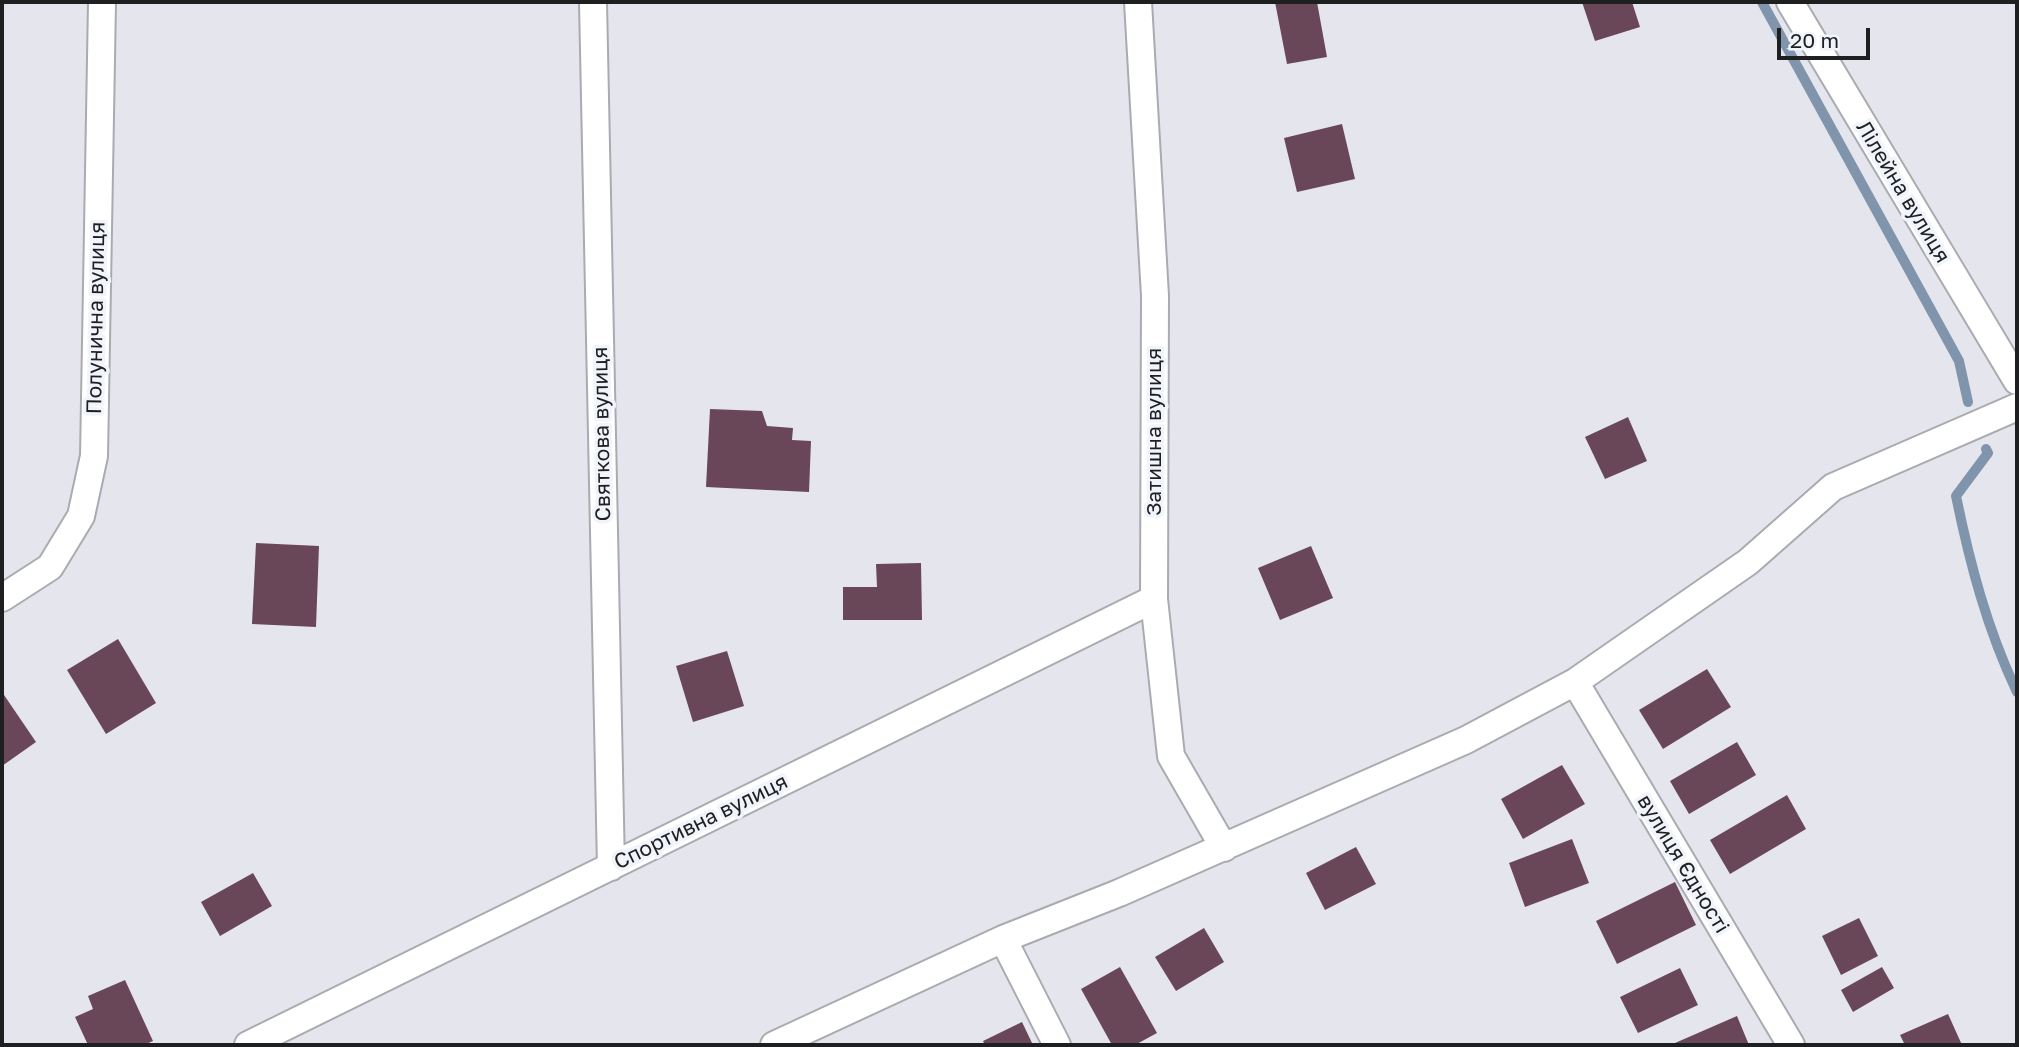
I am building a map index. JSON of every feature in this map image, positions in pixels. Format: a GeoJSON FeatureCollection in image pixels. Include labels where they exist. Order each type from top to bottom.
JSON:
{"type":"FeatureCollection","features":[{"type":"Feature","properties":{"kind":"street","name":"Полунична вулиця"},"geometry":{"type":"LineString","coordinates":[[2,598],[50,567],[81,516],[94,456],[102,2]]}},
{"type":"Feature","properties":{"kind":"street","name":"Святкова вулиця"},"geometry":{"type":"LineString","coordinates":[[593,2],[611,867]]}},
{"type":"Feature","properties":{"kind":"street","name":"Затишна вулиця"},"geometry":{"type":"LineString","coordinates":[[1138,2],[1155,296],[1154,599],[1171,756],[1223,848]]}},
{"type":"Feature","properties":{"kind":"street","name":"Лілейна вулиця"},"geometry":{"type":"LineString","coordinates":[[1790,2],[2017,381]]}},
{"type":"Feature","properties":{"kind":"street"},"geometry":{"type":"LineString","coordinates":[[774,1045],[1003,939],[1223,848],[1466,740],[1575,682],[1748,562],[1833,488],[2017,408]]}},
{"type":"Feature","properties":{"kind":"street","name":"Спортивна вулиця"},"geometry":{"type":"LineString","coordinates":[[248,1045],[1154,599]]}},
{"type":"Feature","properties":{"kind":"street","name":"вулиця Єдності"},"geometry":{"type":"LineString","coordinates":[[1575,682],[1791,1045]]}},
{"type":"Feature","properties":{"kind":"street"},"geometry":{"type":"LineString","coordinates":[[1003,939],[1056,1045]]}},
{"type":"Feature","properties":{"kind":"building"},"geometry":{"type":"Polygon","coordinates":[[[1275,2],[1317,2],[1327,57],[1287,64],[1275,2]]]}},
{"type":"Feature","properties":{"kind":"building"},"geometry":{"type":"Polygon","coordinates":[[[1582,2],[1632,2],[1640,27],[1595,41],[1582,2]]]}},
{"type":"Feature","properties":{"kind":"building"},"geometry":{"type":"Polygon","coordinates":[[[1342,124],[1355,179],[1297,192],[1284,138],[1342,124]]]}},
{"type":"Feature","properties":{"kind":"building"},"geometry":{"type":"Polygon","coordinates":[[[710,409],[762,411],[767,426],[793,428],[792,440],[811,441],[809,492],[706,487],[710,409]]]}},
{"type":"Feature","properties":{"kind":"building"},"geometry":{"type":"Polygon","coordinates":[[[1628,417],[1647,461],[1605,479],[1585,437],[1628,417]]]}},
{"type":"Feature","properties":{"kind":"building"},"geometry":{"type":"Polygon","coordinates":[[[256,543],[319,546],[316,627],[252,624],[256,543]]]}},
{"type":"Feature","properties":{"kind":"building"},"geometry":{"type":"Polygon","coordinates":[[[1311,546],[1333,598],[1280,620],[1258,568],[1311,546]]]}},
{"type":"Feature","properties":{"kind":"building"},"geometry":{"type":"Polygon","coordinates":[[[921,563],[922,620],[843,620],[843,587],[877,587],[876,564],[921,563]]]}},
{"type":"Feature","properties":{"kind":"building"},"geometry":{"type":"Polygon","coordinates":[[[118,639],[156,703],[106,734],[67,670],[118,639]]]}},
{"type":"Feature","properties":{"kind":"building"},"geometry":{"type":"Polygon","coordinates":[[[727,651],[744,706],[693,722],[676,666],[727,651]]]}},
{"type":"Feature","properties":{"kind":"building"},"geometry":{"type":"Polygon","coordinates":[[[1707,669],[1731,707],[1663,749],[1639,710],[1707,669]]]}},
{"type":"Feature","properties":{"kind":"building"},"geometry":{"type":"Polygon","coordinates":[[[2,692],[36,742],[2,766],[2,692]]]}},
{"type":"Feature","properties":{"kind":"building"},"geometry":{"type":"Polygon","coordinates":[[[1737,742],[1756,775],[1689,814],[1670,781],[1737,742]]]}},
{"type":"Feature","properties":{"kind":"building"},"geometry":{"type":"Polygon","coordinates":[[[1562,765],[1585,804],[1523,839],[1501,799],[1562,765]]]}},
{"type":"Feature","properties":{"kind":"building"},"geometry":{"type":"Polygon","coordinates":[[[1787,795],[1806,829],[1730,874],[1710,840],[1787,795]]]}},
{"type":"Feature","properties":{"kind":"building"},"geometry":{"type":"Polygon","coordinates":[[[1572,839],[1589,883],[1525,907],[1509,863],[1572,839]]]}},
{"type":"Feature","properties":{"kind":"building"},"geometry":{"type":"Polygon","coordinates":[[[1356,847],[1376,884],[1325,910],[1306,873],[1356,847]]]}},
{"type":"Feature","properties":{"kind":"building"},"geometry":{"type":"Polygon","coordinates":[[[253,873],[272,906],[220,936],[201,902],[253,873]]]}},
{"type":"Feature","properties":{"kind":"building"},"geometry":{"type":"Polygon","coordinates":[[[1675,882],[1696,925],[1617,964],[1596,921],[1675,882]]]}},
{"type":"Feature","properties":{"kind":"building"},"geometry":{"type":"Polygon","coordinates":[[[1859,918],[1878,956],[1841,975],[1822,936],[1859,918]]]}},
{"type":"Feature","properties":{"kind":"building"},"geometry":{"type":"Polygon","coordinates":[[[1204,928],[1224,962],[1176,991],[1155,957],[1204,928]]]}},
{"type":"Feature","properties":{"kind":"building"},"geometry":{"type":"Polygon","coordinates":[[[1120,967],[1157,1033],[1135,1045],[1112,1045],[1081,989],[1120,967]]]}},
{"type":"Feature","properties":{"kind":"building"},"geometry":{"type":"Polygon","coordinates":[[[1882,967],[1894,988],[1853,1012],[1841,990],[1882,967]]]}},
{"type":"Feature","properties":{"kind":"building"},"geometry":{"type":"Polygon","coordinates":[[[1680,968],[1698,1005],[1638,1033],[1620,997],[1680,968]]]}},
{"type":"Feature","properties":{"kind":"building"},"geometry":{"type":"Polygon","coordinates":[[[125,980],[153,1041],[144,1045],[88,1045],[75,1017],[93,1009],[88,996],[125,980]]]}},
{"type":"Feature","properties":{"kind":"building"},"geometry":{"type":"Polygon","coordinates":[[[1948,1014],[1962,1045],[1905,1045],[1900,1035],[1948,1014]]]}},
{"type":"Feature","properties":{"kind":"building"},"geometry":{"type":"Polygon","coordinates":[[[1737,1016],[1749,1045],[1675,1043],[1737,1016]]]}},
{"type":"Feature","properties":{"kind":"building"},"geometry":{"type":"Polygon","coordinates":[[[1022,1022],[1033,1045],[985,1045],[983,1041],[1022,1022]]]}},
{"type":"Feature","properties":{"kind":"waterway"},"geometry":{"type":"LineString","coordinates":[[1762,2],[1959,361],[1968,402]]}},
{"type":"Feature","properties":{"kind":"waterway"},"geometry":{"type":"LineString","coordinates":[[1986,449],[1988,453],[1956,496],[1980,596],[2017,692]]}}]}
